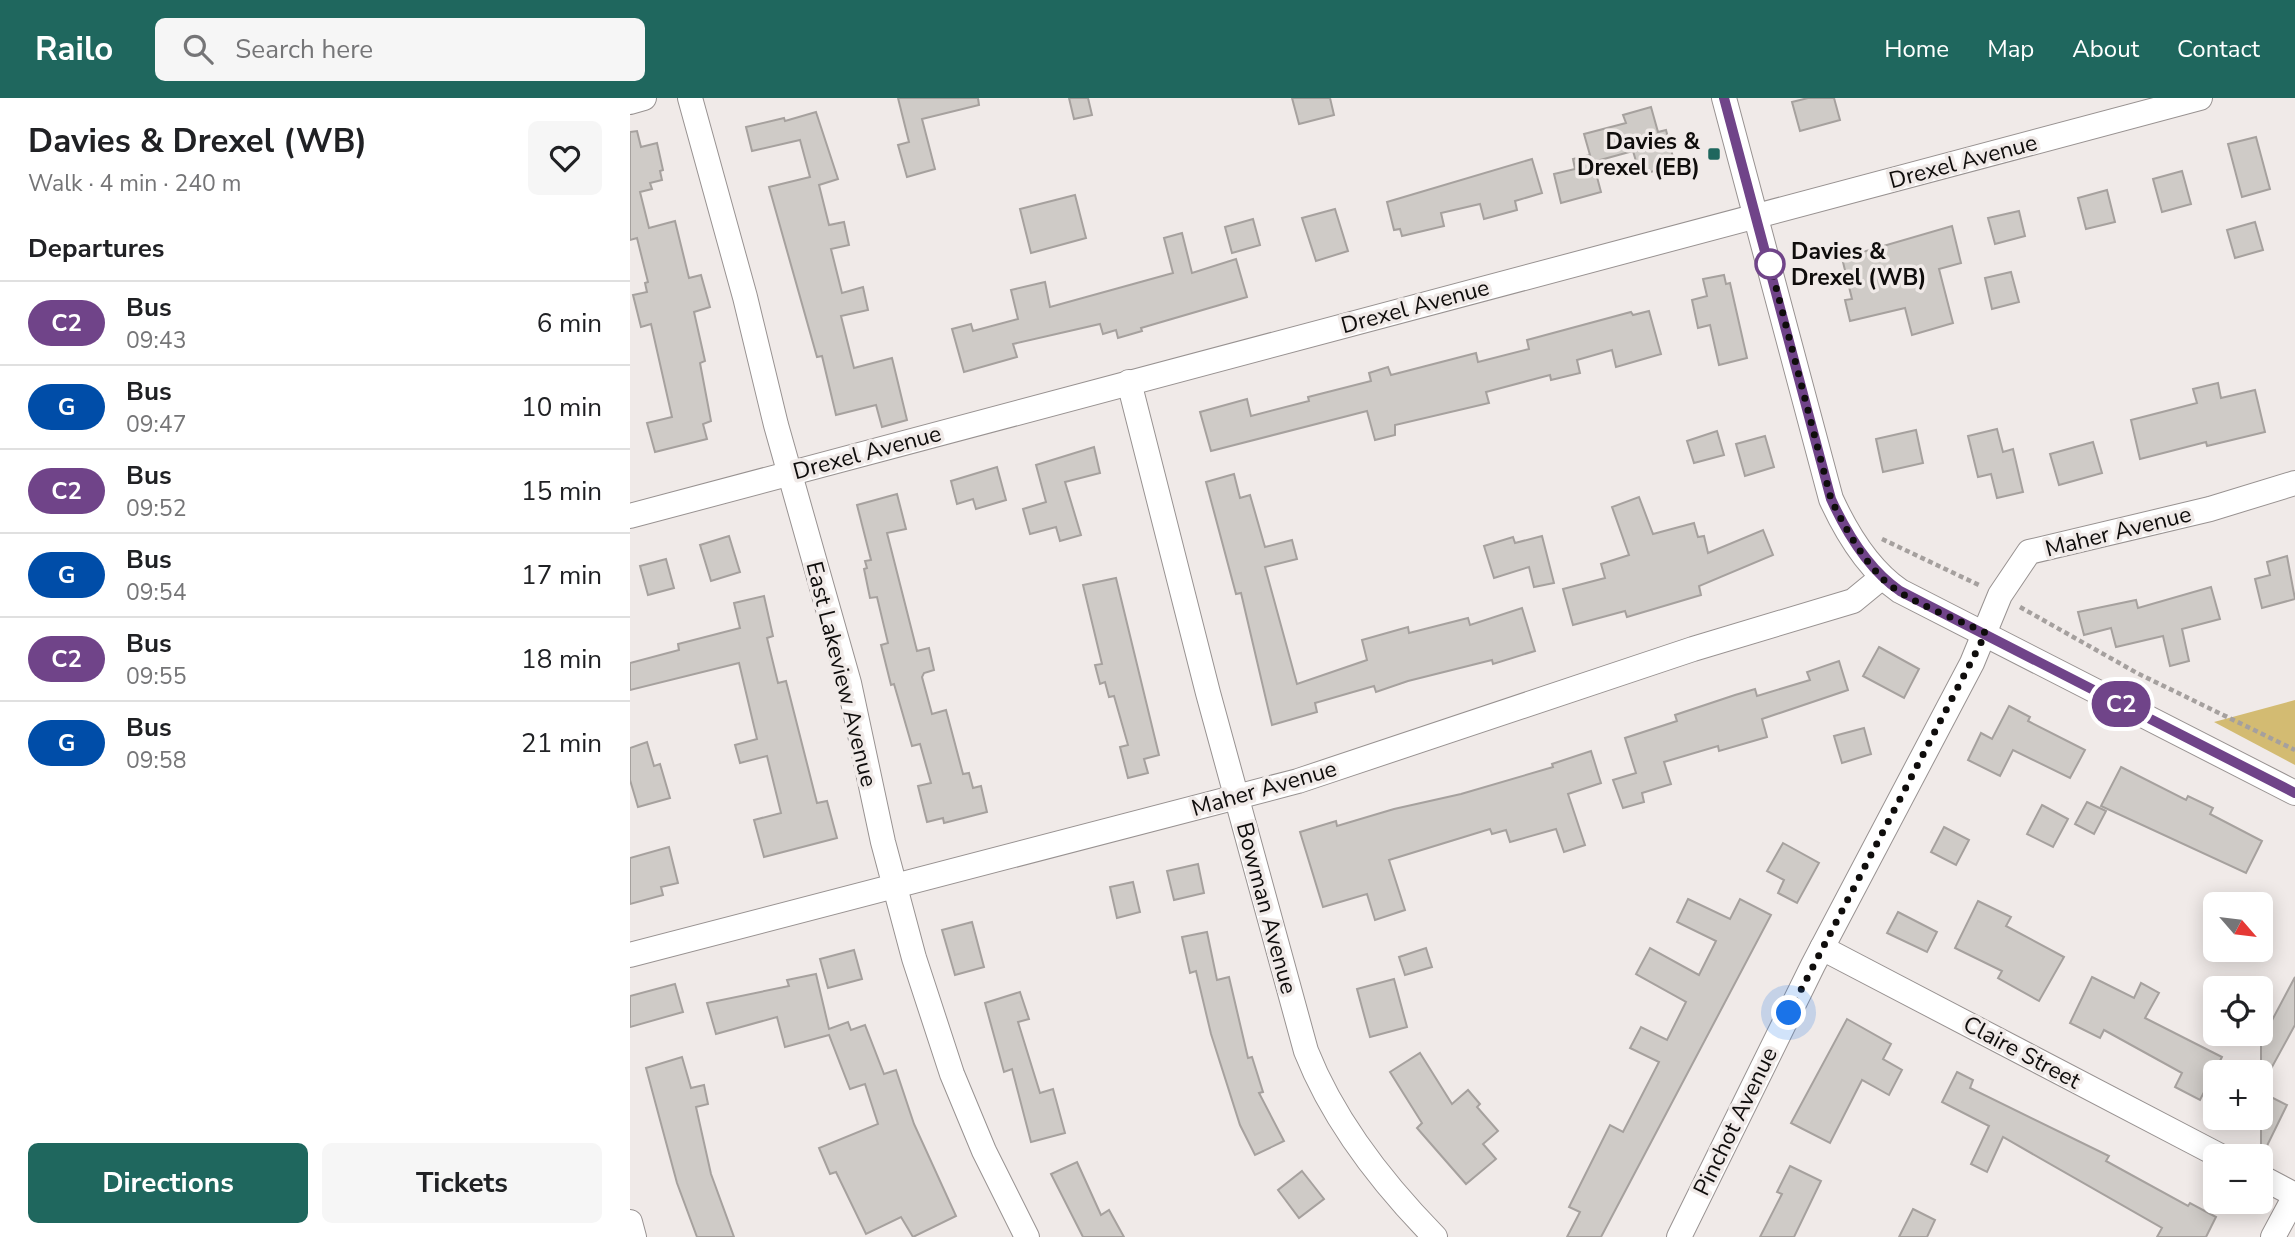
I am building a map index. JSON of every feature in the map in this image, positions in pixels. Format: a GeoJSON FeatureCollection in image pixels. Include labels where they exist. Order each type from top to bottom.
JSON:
{"type":"FeatureCollection","features":[{"type":"Feature","properties":{"kind":"street"},"geometry":{"type":"LineString","coordinates":[[630,102],[644,98]]}},
{"type":"Feature","properties":{"kind":"street","name":"East Lakeview Avenue"},"geometry":{"type":"LineString","coordinates":[[690,98],[745,297],[776,425],[792,473],[823,600],[849,683],[880,829],[914,958],[952,1074],[984,1151],[1027,1237]]}},
{"type":"Feature","properties":{"kind":"street"},"geometry":{"type":"LineString","coordinates":[[1724,98],[1831,499],[1841,521],[1891,584],[2295,793]]}},
{"type":"Feature","properties":{"kind":"street","name":"Drexel Avenue"},"geometry":{"type":"LineString","coordinates":[[630,516],[1572,262],[1689,235],[1756,214],[2200,98]]}},
{"type":"Feature","properties":{"kind":"street","name":"Bowman Avenue"},"geometry":{"type":"LineString","coordinates":[[1129,382],[1208,693],[1238,796],[1291,1002],[1319,1084],[1387,1186],[1435,1237]]}},
{"type":"Feature","properties":{"kind":"street","name":"Maher Avenue"},"geometry":{"type":"LineString","coordinates":[[1986,633],[2000,595],[2029,552],[2210,509],[2295,483]]}},
{"type":"Feature","properties":{"kind":"street","name":"Maher Avenue"},"geometry":{"type":"LineString","coordinates":[[630,955],[895,883],[946,873],[1298,781],[1693,649],[1853,601],[1891,584]]}},
{"type":"Feature","properties":{"kind":"street","name":"Pinchot Avenue"},"geometry":{"type":"LineString","coordinates":[[1679,1237],[1822,948],[1986,633]]}},
{"type":"Feature","properties":{"kind":"street","name":"Claire Street"},"geometry":{"type":"LineString","coordinates":[[1822,948],[2203,1147]]}},
{"type":"Feature","properties":{"kind":"street"},"geometry":{"type":"LineString","coordinates":[[2273,1183],[2295,1195],[2273,1237]]}},
{"type":"Feature","properties":{"kind":"street"},"geometry":{"type":"LineString","coordinates":[[630,1222],[634,1237]]}},
{"type":"Feature","properties":{"kind":"path"},"geometry":{"type":"LineString","coordinates":[[1878,536],[1899,550],[1955,573]]}},
{"type":"Feature","properties":{"kind":"path"},"geometry":{"type":"LineString","coordinates":[[2031,614],[2137,673],[2295,750]]}},
{"type":"Feature","properties":{"kind":"shaded area"},"geometry":{"type":"Polygon","coordinates":[[[2295,700],[2295,765],[2214,722],[2295,700]]]}},
{"type":"Feature","properties":{"kind":"building"},"geometry":{"type":"Polygon","coordinates":[[[898,98],[978,98],[979,105],[922,119],[935,169],[907,177],[898,145],[909,142],[898,98]]]}},
{"type":"Feature","properties":{"kind":"building"},"geometry":{"type":"Polygon","coordinates":[[[1069,98],[1088,98],[1092,115],[1074,119],[1069,98]]]}},
{"type":"Feature","properties":{"kind":"building"},"geometry":{"type":"Polygon","coordinates":[[[1292,98],[1330,98],[1334,115],[1299,124],[1292,98]]]}},
{"type":"Feature","properties":{"kind":"building"},"geometry":{"type":"Polygon","coordinates":[[[1808,98],[1834,98],[1840,120],[1800,131],[1792,102],[1808,98]]]}},
{"type":"Feature","properties":{"kind":"building"},"geometry":{"type":"Polygon","coordinates":[[[1651,107],[1658,132],[1666,130],[1675,165],[1640,175],[1633,151],[1593,162],[1601,192],[1561,203],[1554,174],[1575,169],[1573,159],[1590,155],[1584,134],[1626,123],[1623,115],[1651,107]]]}},
{"type":"Feature","properties":{"kind":"building"},"geometry":{"type":"Polygon","coordinates":[[[816,112],[838,179],[819,185],[829,225],[844,222],[849,245],[831,249],[842,293],[863,287],[868,310],[841,316],[854,368],[892,358],[907,420],[882,427],[876,405],[836,415],[822,356],[817,357],[769,187],[810,177],[800,140],[752,151],[746,127],[784,118],[785,121],[816,112]]]}},
{"type":"Feature","properties":{"kind":"building"},"geometry":{"type":"Polygon","coordinates":[[[637,131],[641,147],[657,143],[663,170],[660,171],[662,180],[650,183],[652,189],[640,192],[649,228],[675,221],[689,278],[701,275],[710,307],[694,312],[705,361],[700,363],[711,421],[703,424],[707,439],[655,452],[647,423],[672,417],[651,324],[641,327],[633,295],[647,292],[645,283],[648,282],[637,238],[630,240],[630,132],[637,131]]]}},
{"type":"Feature","properties":{"kind":"building"},"geometry":{"type":"Polygon","coordinates":[[[2256,137],[2270,189],[2242,197],[2228,144],[2256,137]]]}},
{"type":"Feature","properties":{"kind":"building"},"geometry":{"type":"Polygon","coordinates":[[[1532,159],[1542,193],[1515,201],[1517,210],[1484,219],[1480,204],[1441,213],[1444,226],[1402,236],[1400,229],[1394,230],[1387,202],[1532,159]]]}},
{"type":"Feature","properties":{"kind":"building"},"geometry":{"type":"Polygon","coordinates":[[[2182,171],[2191,204],[2162,212],[2153,179],[2182,171]]]}},
{"type":"Feature","properties":{"kind":"building"},"geometry":{"type":"Polygon","coordinates":[[[2107,190],[2115,222],[2086,229],[2078,198],[2107,190]]]}},
{"type":"Feature","properties":{"kind":"building"},"geometry":{"type":"Polygon","coordinates":[[[1075,195],[1086,238],[1031,253],[1020,209],[1075,195]]]}},
{"type":"Feature","properties":{"kind":"building"},"geometry":{"type":"Polygon","coordinates":[[[1335,209],[1348,251],[1316,261],[1302,218],[1335,209]]]}},
{"type":"Feature","properties":{"kind":"building"},"geometry":{"type":"Polygon","coordinates":[[[2019,211],[2025,236],[1995,244],[1988,218],[2019,211]]]}},
{"type":"Feature","properties":{"kind":"building"},"geometry":{"type":"Polygon","coordinates":[[[1253,219],[1260,245],[1232,253],[1225,227],[1253,219]]]}},
{"type":"Feature","properties":{"kind":"building"},"geometry":{"type":"Polygon","coordinates":[[[2255,222],[2263,250],[2235,258],[2227,230],[2255,222]]]}},
{"type":"Feature","properties":{"kind":"building"},"geometry":{"type":"Polygon","coordinates":[[[1952,226],[1961,263],[1939,269],[1953,323],[1912,335],[1905,308],[1850,321],[1845,300],[1852,299],[1842,258],[1952,226]]]}},
{"type":"Feature","properties":{"kind":"building"},"geometry":{"type":"Polygon","coordinates":[[[1182,233],[1192,273],[1236,259],[1247,297],[1141,328],[1142,331],[1118,338],[1116,330],[1103,334],[1100,324],[1013,344],[1017,357],[964,372],[952,329],[971,324],[973,331],[1018,319],[1011,290],[1045,282],[1050,307],[1173,273],[1164,238],[1182,233]]]}},
{"type":"Feature","properties":{"kind":"building"},"geometry":{"type":"Polygon","coordinates":[[[2011,272],[2019,302],[1992,309],[1985,278],[2011,272]]]}},
{"type":"Feature","properties":{"kind":"building"},"geometry":{"type":"Polygon","coordinates":[[[1724,275],[1726,284],[1730,283],[1747,358],[1719,365],[1710,325],[1698,328],[1692,300],[1707,296],[1703,279],[1724,275]]]}},
{"type":"Feature","properties":{"kind":"building"},"geometry":{"type":"Polygon","coordinates":[[[1649,311],[1661,354],[1616,367],[1612,350],[1577,360],[1580,373],[1551,380],[1550,375],[1486,392],[1489,403],[1395,425],[1395,435],[1375,440],[1367,411],[1211,451],[1200,412],[1247,399],[1251,416],[1309,401],[1308,397],[1371,381],[1369,373],[1388,367],[1391,375],[1476,353],[1478,362],[1529,349],[1527,340],[1631,312],[1633,315],[1649,311]]]}},
{"type":"Feature","properties":{"kind":"building"},"geometry":{"type":"Polygon","coordinates":[[[2218,383],[2221,398],[2255,390],[2265,432],[2207,446],[2206,442],[2140,459],[2131,420],[2197,403],[2193,389],[2218,383]]]}},
{"type":"Feature","properties":{"kind":"building"},"geometry":{"type":"Polygon","coordinates":[[[1997,429],[2003,452],[2013,449],[2023,492],[1997,498],[1991,474],[1978,477],[1968,436],[1997,429]]]}},
{"type":"Feature","properties":{"kind":"building"},"geometry":{"type":"Polygon","coordinates":[[[1916,430],[1923,463],[1883,472],[1876,439],[1916,430]]]}},
{"type":"Feature","properties":{"kind":"building"},"geometry":{"type":"Polygon","coordinates":[[[1717,431],[1724,455],[1694,463],[1687,441],[1717,431]]]}},
{"type":"Feature","properties":{"kind":"building"},"geometry":{"type":"Polygon","coordinates":[[[1765,436],[1774,467],[1745,476],[1736,444],[1765,436]]]}},
{"type":"Feature","properties":{"kind":"building"},"geometry":{"type":"Polygon","coordinates":[[[2093,442],[2102,473],[2059,485],[2050,454],[2093,442]]]}},
{"type":"Feature","properties":{"kind":"building"},"geometry":{"type":"Polygon","coordinates":[[[1094,447],[1100,473],[1065,482],[1081,535],[1060,541],[1056,527],[1030,534],[1023,509],[1046,502],[1036,465],[1094,447]]]}},
{"type":"Feature","properties":{"kind":"building"},"geometry":{"type":"Polygon","coordinates":[[[997,467],[1006,500],[976,509],[973,499],[957,504],[951,481],[997,467]]]}},
{"type":"Feature","properties":{"kind":"building"},"geometry":{"type":"Polygon","coordinates":[[[1234,474],[1240,498],[1250,495],[1265,547],[1292,540],[1297,559],[1265,567],[1297,684],[1367,660],[1362,640],[1408,627],[1409,633],[1468,618],[1470,625],[1522,608],[1535,651],[1493,664],[1492,660],[1408,681],[1376,692],[1374,686],[1315,703],[1317,712],[1272,725],[1241,593],[1236,594],[1206,482],[1234,474]]]}},
{"type":"Feature","properties":{"kind":"building"},"geometry":{"type":"Polygon","coordinates":[[[897,494],[906,529],[887,533],[917,651],[929,648],[934,670],[924,673],[922,677],[932,714],[946,710],[963,774],[969,773],[973,788],[981,786],[987,812],[944,823],[943,818],[927,822],[918,786],[931,783],[920,744],[912,746],[894,684],[891,685],[881,645],[888,643],[877,597],[870,598],[864,569],[867,568],[865,561],[871,560],[857,505],[897,494]]]}},
{"type":"Feature","properties":{"kind":"building"},"geometry":{"type":"Polygon","coordinates":[[[1639,497],[1653,534],[1694,523],[1698,537],[1704,536],[1708,553],[1763,530],[1773,555],[1699,586],[1701,595],[1627,617],[1625,611],[1573,625],[1563,589],[1605,578],[1601,564],[1629,555],[1612,507],[1639,497]]]}},
{"type":"Feature","properties":{"kind":"building"},"geometry":{"type":"Polygon","coordinates":[[[729,536],[740,572],[711,581],[700,545],[729,536]]]}},
{"type":"Feature","properties":{"kind":"building"},"geometry":{"type":"Polygon","coordinates":[[[1542,536],[1554,583],[1534,587],[1529,567],[1494,578],[1484,546],[1513,537],[1515,543],[1542,536]]]}},
{"type":"Feature","properties":{"kind":"building"},"geometry":{"type":"Polygon","coordinates":[[[2287,556],[2295,599],[2262,608],[2255,579],[2270,575],[2267,562],[2287,556]]]}},
{"type":"Feature","properties":{"kind":"building"},"geometry":{"type":"Polygon","coordinates":[[[666,559],[674,588],[648,595],[640,566],[666,559]]]}},
{"type":"Feature","properties":{"kind":"building"},"geometry":{"type":"Polygon","coordinates":[[[1116,578],[1159,755],[1144,759],[1148,773],[1128,778],[1120,747],[1128,745],[1114,696],[1109,697],[1105,682],[1100,684],[1095,665],[1102,664],[1083,585],[1116,578]]]}},
{"type":"Feature","properties":{"kind":"building"},"geometry":{"type":"Polygon","coordinates":[[[2211,587],[2220,619],[2182,629],[2189,661],[2170,666],[2163,636],[2116,647],[2111,628],[2084,635],[2078,612],[2136,600],[2138,608],[2211,587]]]}},
{"type":"Feature","properties":{"kind":"building"},"geometry":{"type":"Polygon","coordinates":[[[764,596],[773,636],[767,638],[778,683],[786,681],[817,803],[827,801],[837,838],[764,857],[754,820],[781,813],[767,756],[740,763],[735,745],[757,739],[739,663],[630,690],[630,663],[679,650],[678,644],[740,628],[734,603],[764,596]]]}},
{"type":"Feature","properties":{"kind":"building"},"geometry":{"type":"Polygon","coordinates":[[[1879,647],[1919,669],[1904,698],[1863,676],[1879,647]]]}},
{"type":"Feature","properties":{"kind":"building"},"geometry":{"type":"Polygon","coordinates":[[[1839,661],[1848,690],[1762,719],[1767,737],[1719,751],[1718,746],[1664,762],[1671,784],[1642,793],[1644,802],[1623,808],[1613,780],[1636,773],[1625,738],[1677,721],[1675,715],[1735,695],[1755,689],[1757,696],[1810,680],[1807,672],[1839,661]]]}},
{"type":"Feature","properties":{"kind":"building"},"geometry":{"type":"Polygon","coordinates":[[[2009,706],[2030,717],[2028,721],[2085,750],[2070,778],[2013,750],[2000,776],[1968,760],[1981,733],[1992,739],[2009,706]]]}},
{"type":"Feature","properties":{"kind":"building"},"geometry":{"type":"Polygon","coordinates":[[[1864,728],[1871,754],[1842,763],[1834,736],[1864,728]]]}},
{"type":"Feature","properties":{"kind":"building"},"geometry":{"type":"Polygon","coordinates":[[[647,742],[654,766],[660,764],[670,798],[638,807],[630,780],[630,748],[647,742]]]}},
{"type":"Feature","properties":{"kind":"building"},"geometry":{"type":"Polygon","coordinates":[[[1591,751],[1601,783],[1568,794],[1585,845],[1564,852],[1556,829],[1510,842],[1506,830],[1492,834],[1490,829],[1389,860],[1405,910],[1375,920],[1367,894],[1323,907],[1300,832],[1336,821],[1337,826],[1394,809],[1461,794],[1553,767],[1552,764],[1591,751]]]}},
{"type":"Feature","properties":{"kind":"building"},"geometry":{"type":"Polygon","coordinates":[[[2121,767],[2186,800],[2188,796],[2213,808],[2210,814],[2262,841],[2246,873],[2101,806],[2121,767]]]}},
{"type":"Feature","properties":{"kind":"building"},"geometry":{"type":"Polygon","coordinates":[[[2087,802],[2106,811],[2094,834],[2075,824],[2087,802]]]}},
{"type":"Feature","properties":{"kind":"building"},"geometry":{"type":"Polygon","coordinates":[[[2042,805],[2068,819],[2053,847],[2027,834],[2042,805]]]}},
{"type":"Feature","properties":{"kind":"building"},"geometry":{"type":"Polygon","coordinates":[[[1944,827],[1969,840],[1956,865],[1931,852],[1944,827]]]}},
{"type":"Feature","properties":{"kind":"building"},"geometry":{"type":"Polygon","coordinates":[[[1783,843],[1819,863],[1797,903],[1778,893],[1784,880],[1767,871],[1783,843]]]}},
{"type":"Feature","properties":{"kind":"building"},"geometry":{"type":"Polygon","coordinates":[[[669,847],[678,883],[661,887],[663,895],[630,904],[630,858],[669,847]]]}},
{"type":"Feature","properties":{"kind":"building"},"geometry":{"type":"Polygon","coordinates":[[[1198,864],[1204,893],[1174,900],[1167,871],[1198,864]]]}},
{"type":"Feature","properties":{"kind":"building"},"geometry":{"type":"Polygon","coordinates":[[[1133,882],[1140,912],[1117,918],[1110,887],[1133,882]]]}},
{"type":"Feature","properties":{"kind":"building"},"geometry":{"type":"Polygon","coordinates":[[[1688,899],[1730,919],[1740,899],[1771,915],[1601,1237],[1567,1237],[1580,1212],[1569,1207],[1610,1125],[1623,1132],[1659,1062],[1630,1048],[1641,1027],[1667,1040],[1686,1002],[1636,974],[1650,948],[1699,975],[1716,941],[1677,922],[1688,899]]]}},
{"type":"Feature","properties":{"kind":"building"},"geometry":{"type":"Polygon","coordinates":[[[1978,901],[2011,917],[2006,926],[2064,957],[2039,1001],[1998,978],[2002,971],[1955,948],[1978,901]]]}},
{"type":"Feature","properties":{"kind":"building"},"geometry":{"type":"Polygon","coordinates":[[[1898,912],[1937,932],[1927,952],[1887,933],[1898,912]]]}},
{"type":"Feature","properties":{"kind":"building"},"geometry":{"type":"Polygon","coordinates":[[[972,922],[984,967],[955,975],[942,930],[972,922]]]}},
{"type":"Feature","properties":{"kind":"building"},"geometry":{"type":"Polygon","coordinates":[[[1207,932],[1217,980],[1229,977],[1248,1058],[1252,1057],[1263,1092],[1259,1093],[1284,1141],[1255,1155],[1240,1125],[1211,1034],[1196,971],[1190,973],[1182,937],[1207,932]]]}},
{"type":"Feature","properties":{"kind":"building"},"geometry":{"type":"Polygon","coordinates":[[[1426,948],[1432,967],[1405,975],[1399,957],[1426,948]]]}},
{"type":"Feature","properties":{"kind":"building"},"geometry":{"type":"Polygon","coordinates":[[[854,950],[862,979],[828,988],[820,959],[854,950]]]}},
{"type":"Feature","properties":{"kind":"building"},"geometry":{"type":"Polygon","coordinates":[[[816,974],[829,1029],[848,1022],[851,1030],[865,1025],[884,1074],[896,1070],[914,1124],[956,1216],[913,1237],[901,1217],[866,1234],[836,1172],[830,1174],[819,1148],[878,1124],[865,1084],[850,1089],[829,1035],[785,1047],[777,1017],[716,1034],[707,1003],[789,986],[787,980],[816,974]]]}},
{"type":"Feature","properties":{"kind":"building"},"geometry":{"type":"Polygon","coordinates":[[[2092,977],[2134,998],[2141,983],[2159,993],[2145,1018],[2222,1057],[2220,1060],[2203,1060],[2203,1094],[2200,1100],[2175,1087],[2182,1073],[2104,1030],[2100,1038],[2070,1023],[2092,977]]]}},
{"type":"Feature","properties":{"kind":"building"},"geometry":{"type":"Polygon","coordinates":[[[2295,977],[2295,1025],[2273,1065],[2273,1060],[2261,1060],[2261,1046],[2273,1046],[2273,1018],[2295,977]]]}},
{"type":"Feature","properties":{"kind":"building"},"geometry":{"type":"Polygon","coordinates":[[[1394,979],[1407,1027],[1370,1037],[1357,989],[1394,979]]]}},
{"type":"Feature","properties":{"kind":"building"},"geometry":{"type":"Polygon","coordinates":[[[675,984],[683,1012],[630,1027],[630,996],[675,984]]]}},
{"type":"Feature","properties":{"kind":"building"},"geometry":{"type":"Polygon","coordinates":[[[1020,992],[1029,1019],[1018,1022],[1040,1093],[1053,1089],[1065,1133],[1031,1142],[1012,1069],[1004,1072],[985,1003],[1020,992]]]}},
{"type":"Feature","properties":{"kind":"building"},"geometry":{"type":"Polygon","coordinates":[[[1847,1019],[1891,1044],[1883,1059],[1902,1070],[1889,1095],[1862,1080],[1830,1143],[1791,1123],[1847,1019]]]}},
{"type":"Feature","properties":{"kind":"building"},"geometry":{"type":"Polygon","coordinates":[[[1420,1053],[1452,1104],[1468,1090],[1480,1104],[1477,1107],[1498,1131],[1483,1144],[1496,1159],[1466,1184],[1417,1128],[1422,1123],[1390,1072],[1420,1053]]]}},
{"type":"Feature","properties":{"kind":"building"},"geometry":{"type":"Polygon","coordinates":[[[682,1057],[691,1088],[704,1085],[708,1104],[696,1107],[711,1174],[734,1237],[697,1237],[677,1183],[646,1068],[682,1057]]]}},
{"type":"Feature","properties":{"kind":"building"},"geometry":{"type":"Polygon","coordinates":[[[1957,1072],[1973,1080],[1970,1088],[2109,1156],[2106,1161],[2188,1206],[2190,1203],[2203,1210],[2203,1214],[2216,1217],[2206,1237],[2157,1237],[2162,1228],[2003,1137],[1987,1172],[1971,1164],[1989,1126],[1942,1102],[1957,1072]]]}},
{"type":"Feature","properties":{"kind":"building"},"geometry":{"type":"Polygon","coordinates":[[[2273,1098],[2287,1105],[2268,1144],[2261,1144],[2261,1130],[2273,1130],[2273,1098]]]}},
{"type":"Feature","properties":{"kind":"building"},"geometry":{"type":"Polygon","coordinates":[[[1077,1162],[1101,1215],[1109,1210],[1124,1237],[1083,1237],[1051,1174],[1077,1162]]]}},
{"type":"Feature","properties":{"kind":"building"},"geometry":{"type":"Polygon","coordinates":[[[1790,1166],[1821,1181],[1794,1237],[1760,1237],[1782,1194],[1777,1192],[1790,1166]]]}},
{"type":"Feature","properties":{"kind":"building"},"geometry":{"type":"Polygon","coordinates":[[[1302,1171],[1324,1199],[1299,1218],[1278,1190],[1302,1171]]]}},
{"type":"Feature","properties":{"kind":"building"},"geometry":{"type":"Polygon","coordinates":[[[1913,1209],[1935,1220],[1927,1237],[1899,1237],[1913,1209]]]}},
{"type":"Feature","properties":{"kind":"bus line","name":"C2"},"geometry":{"type":"LineString","coordinates":[[1724,98],[1831,499],[1841,521],[1881,578],[1900,591],[2295,793]]}},
{"type":"Feature","properties":{"kind":"place","name":"Davies & Drexel (EB)"},"geometry":{"type":"Point","coordinates":[1714,154]}},
{"type":"Feature","properties":{"kind":"place","name":"Davies & Drexel (WB)"},"geometry":{"type":"Point","coordinates":[1770,264]}},
{"type":"Feature","properties":{"kind":"route"},"geometry":{"type":"LineString","coordinates":[[1770,264],[1831,499],[1841,521],[1881,578],[1900,591],[1986,633],[1789,1013]]}}]}
